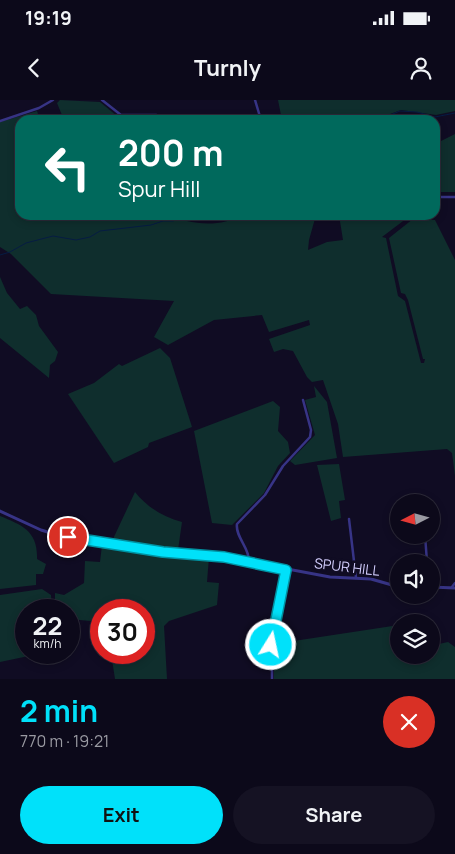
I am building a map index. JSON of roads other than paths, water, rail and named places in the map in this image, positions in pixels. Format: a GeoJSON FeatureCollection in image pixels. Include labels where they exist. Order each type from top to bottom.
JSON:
{"type":"FeatureCollection","features":[{"type":"Feature","properties":{"kind":"street"},"geometry":{"type":"LineString","coordinates":[[18,115],[40,108],[53,100]]}},
{"type":"Feature","properties":{"kind":"street"},"geometry":{"type":"LineString","coordinates":[[102,100],[121,115],[156,115]]}},
{"type":"Feature","properties":{"kind":"street"},"geometry":{"type":"LineString","coordinates":[[255,100],[260,115]]}},
{"type":"Feature","properties":{"kind":"street"},"geometry":{"type":"LineString","coordinates":[[0,121],[15,116]]}},
{"type":"Feature","properties":{"kind":"street"},"geometry":{"type":"LineString","coordinates":[[440,197],[455,197]]}},
{"type":"Feature","properties":{"kind":"street"},"geometry":{"type":"LineString","coordinates":[[249,562],[248,554],[236,529],[237,524],[265,495],[283,466],[310,437],[311,430],[303,400]]}},
{"type":"Feature","properties":{"kind":"street","name":"SPUR HILL"},"geometry":{"type":"LineString","coordinates":[[0,511],[41,530],[61,536],[163,552],[219,557],[330,577],[371,579],[390,584]]}},
{"type":"Feature","properties":{"kind":"street"},"geometry":{"type":"LineString","coordinates":[[349,519],[356,578]]}},
{"type":"Feature","properties":{"kind":"street"},"geometry":{"type":"LineString","coordinates":[[272,679],[272,635],[286,570]]}},
{"type":"Feature","properties":{"kind":"street"},"geometry":{"type":"LineString","coordinates":[[440,587],[454,588],[455,583]]}},
{"type":"Feature","properties":{"kind":"waterway"},"geometry":{"type":"LineString","coordinates":[[390,115],[400,111],[428,115]]}},
{"type":"Feature","properties":{"kind":"waterway"},"geometry":{"type":"LineString","coordinates":[[440,116],[455,113]]}},
{"type":"Feature","properties":{"kind":"waterway"},"geometry":{"type":"LineString","coordinates":[[0,255],[26,243],[53,236],[76,240],[90,237],[100,231],[176,220]]}}]}
